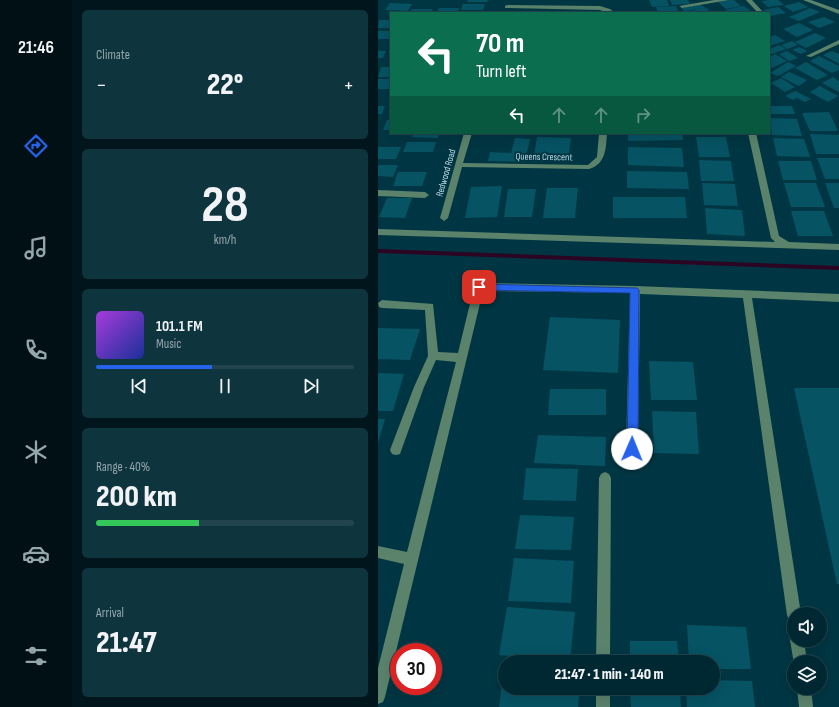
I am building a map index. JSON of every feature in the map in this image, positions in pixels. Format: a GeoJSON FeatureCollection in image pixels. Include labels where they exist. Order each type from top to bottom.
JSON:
{"type":"FeatureCollection","features":[{"type":"Feature","properties":{"kind":"street"},"geometry":{"type":"LineString","coordinates":[[509,0],[506,10],[600,8],[611,12]]}},
{"type":"Feature","properties":{"kind":"street"},"geometry":{"type":"LineString","coordinates":[[682,6],[726,0]]}},
{"type":"Feature","properties":{"kind":"street"},"geometry":{"type":"LineString","coordinates":[[749,0],[760,12]]}},
{"type":"Feature","properties":{"kind":"street"},"geometry":{"type":"LineString","coordinates":[[806,0],[839,12]]}},
{"type":"Feature","properties":{"kind":"street"},"geometry":{"type":"LineString","coordinates":[[809,56],[839,42]]}},
{"type":"Feature","properties":{"kind":"street","name":"Redwood Road"},"geometry":{"type":"LineString","coordinates":[[444,218],[468,134]]}},
{"type":"Feature","properties":{"kind":"street","name":"Queens Crescent"},"geometry":{"type":"LineString","coordinates":[[458,165],[589,167],[596,163],[601,157],[603,134]]}},
{"type":"Feature","properties":{"kind":"street"},"geometry":{"type":"LineString","coordinates":[[752,134],[775,238],[787,245]]}},
{"type":"Feature","properties":{"kind":"street"},"geometry":{"type":"LineString","coordinates":[[378,193],[425,195]]}},
{"type":"Feature","properties":{"kind":"street"},"geometry":{"type":"LineString","coordinates":[[378,232],[839,247]]}},
{"type":"Feature","properties":{"kind":"street"},"geometry":{"type":"LineString","coordinates":[[378,697],[382,664],[412,559],[479,287],[634,290],[839,298]]}},
{"type":"Feature","properties":{"kind":"street"},"geometry":{"type":"LineString","coordinates":[[632,449],[634,290]]}},
{"type":"Feature","properties":{"kind":"street"},"geometry":{"type":"LineString","coordinates":[[747,295],[793,607]]}},
{"type":"Feature","properties":{"kind":"street"},"geometry":{"type":"LineString","coordinates":[[382,304],[430,307],[433,356],[419,387],[396,450]]}},
{"type":"Feature","properties":{"kind":"street"},"geometry":{"type":"LineString","coordinates":[[433,356],[462,358]]}},
{"type":"Feature","properties":{"kind":"street"},"geometry":{"type":"LineString","coordinates":[[603,655],[605,478]]}},
{"type":"Feature","properties":{"kind":"street"},"geometry":{"type":"LineString","coordinates":[[378,552],[412,559]]}},
{"type":"Feature","properties":{"kind":"street"},"geometry":{"type":"LineString","coordinates":[[603,695],[603,707]]}},
{"type":"Feature","properties":{"kind":"street"},"geometry":{"type":"LineString","coordinates":[[805,695],[806,707]]}},
{"type":"Feature","properties":{"kind":"building"},"geometry":{"type":"Polygon","coordinates":[[[468,0],[488,0],[487,2],[467,2],[468,0]]]}},
{"type":"Feature","properties":{"kind":"building"},"geometry":{"type":"Polygon","coordinates":[[[649,0],[667,0],[669,6],[652,7],[649,0]]]}},
{"type":"Feature","properties":{"kind":"building"},"geometry":{"type":"Polygon","coordinates":[[[670,0],[688,0],[690,4],[672,5],[670,0]]]}},
{"type":"Feature","properties":{"kind":"building"},"geometry":{"type":"Polygon","coordinates":[[[734,0],[741,6],[726,9],[718,2],[734,0]]]}},
{"type":"Feature","properties":{"kind":"building"},"geometry":{"type":"Polygon","coordinates":[[[778,0],[784,5],[768,7],[761,1],[778,0]]]}},
{"type":"Feature","properties":{"kind":"building"},"geometry":{"type":"Polygon","coordinates":[[[799,2],[808,7],[793,12],[784,6],[799,2]]]}},
{"type":"Feature","properties":{"kind":"building"},"geometry":{"type":"Polygon","coordinates":[[[390,3],[412,4],[408,11],[385,10],[390,3]]]}},
{"type":"Feature","properties":{"kind":"building"},"geometry":{"type":"Polygon","coordinates":[[[463,4],[485,4],[483,10],[461,10],[463,4]]]}},
{"type":"Feature","properties":{"kind":"building"},"geometry":{"type":"Polygon","coordinates":[[[699,4],[710,10],[703,12],[689,12],[699,8],[685,12],[681,8],[699,4]]]}},
{"type":"Feature","properties":{"kind":"building"},"geometry":{"type":"Polygon","coordinates":[[[676,6],[679,12],[658,12],[656,7],[676,6]]]}},
{"type":"Feature","properties":{"kind":"building"},"geometry":{"type":"Polygon","coordinates":[[[744,6],[751,11],[728,12],[725,10],[744,6]]]}},
{"type":"Feature","properties":{"kind":"building"},"geometry":{"type":"Polygon","coordinates":[[[778,7],[786,13],[770,16],[770,12],[763,10],[778,7]]]}},
{"type":"Feature","properties":{"kind":"building"},"geometry":{"type":"Polygon","coordinates":[[[439,8],[459,8],[457,12],[437,12],[439,8]]]}},
{"type":"Feature","properties":{"kind":"building"},"geometry":{"type":"Polygon","coordinates":[[[810,8],[820,12],[799,21],[789,17],[810,8]]]}},
{"type":"Feature","properties":{"kind":"building"},"geometry":{"type":"Polygon","coordinates":[[[412,9],[433,9],[432,12],[410,12],[412,9]]]}},
{"type":"Feature","properties":{"kind":"building"},"geometry":{"type":"Polygon","coordinates":[[[824,17],[835,22],[819,28],[808,22],[824,17]]]}},
{"type":"Feature","properties":{"kind":"building"},"geometry":{"type":"Polygon","coordinates":[[[379,20],[390,20],[390,28],[378,28],[379,20]]]}},
{"type":"Feature","properties":{"kind":"building"},"geometry":{"type":"Polygon","coordinates":[[[799,23],[813,30],[797,37],[783,29],[799,23]]]}},
{"type":"Feature","properties":{"kind":"building"},"geometry":{"type":"Polygon","coordinates":[[[378,31],[390,31],[390,39],[378,39],[378,31]]]}},
{"type":"Feature","properties":{"kind":"building"},"geometry":{"type":"Polygon","coordinates":[[[815,33],[826,38],[806,48],[795,42],[815,33]]]}},
{"type":"Feature","properties":{"kind":"building"},"geometry":{"type":"Polygon","coordinates":[[[775,35],[785,41],[770,46],[770,37],[775,35]]]}},
{"type":"Feature","properties":{"kind":"building"},"geometry":{"type":"Polygon","coordinates":[[[792,41],[798,45],[787,49],[781,45],[792,41]]]}},
{"type":"Feature","properties":{"kind":"building"},"geometry":{"type":"Polygon","coordinates":[[[779,45],[786,49],[770,55],[770,49],[779,45]]]}},
{"type":"Feature","properties":{"kind":"building"},"geometry":{"type":"Polygon","coordinates":[[[799,47],[807,51],[801,54],[792,50],[799,47]]]}},
{"type":"Feature","properties":{"kind":"building"},"geometry":{"type":"Polygon","coordinates":[[[378,51],[386,51],[383,58],[378,58],[378,51]]]}},
{"type":"Feature","properties":{"kind":"building"},"geometry":{"type":"Polygon","coordinates":[[[787,51],[798,58],[789,61],[779,54],[787,51]]]}},
{"type":"Feature","properties":{"kind":"building"},"geometry":{"type":"Polygon","coordinates":[[[832,51],[839,54],[839,64],[823,55],[832,51]]]}},
{"type":"Feature","properties":{"kind":"building"},"geometry":{"type":"Polygon","coordinates":[[[775,54],[787,61],[772,68],[770,67],[770,56],[775,54]]]}},
{"type":"Feature","properties":{"kind":"building"},"geometry":{"type":"Polygon","coordinates":[[[819,56],[839,66],[839,70],[832,73],[810,61],[819,56]]]}},
{"type":"Feature","properties":{"kind":"building"},"geometry":{"type":"Polygon","coordinates":[[[788,62],[796,66],[778,76],[770,73],[788,62]]]}},
{"type":"Feature","properties":{"kind":"building"},"geometry":{"type":"Polygon","coordinates":[[[806,62],[828,75],[817,80],[795,68],[806,62]]]}},
{"type":"Feature","properties":{"kind":"building"},"geometry":{"type":"Polygon","coordinates":[[[381,67],[390,67],[390,77],[378,77],[381,67]]]}},
{"type":"Feature","properties":{"kind":"building"},"geometry":{"type":"Polygon","coordinates":[[[789,72],[807,80],[799,86],[781,77],[789,72]]]}},
{"type":"Feature","properties":{"kind":"building"},"geometry":{"type":"Polygon","coordinates":[[[833,77],[839,81],[839,92],[822,83],[833,77]]]}},
{"type":"Feature","properties":{"kind":"building"},"geometry":{"type":"Polygon","coordinates":[[[781,78],[795,87],[785,92],[771,83],[781,78]]]}},
{"type":"Feature","properties":{"kind":"building"},"geometry":{"type":"Polygon","coordinates":[[[378,79],[390,79],[390,89],[378,89],[378,79]]]}},
{"type":"Feature","properties":{"kind":"building"},"geometry":{"type":"Polygon","coordinates":[[[820,86],[838,96],[828,102],[810,92],[820,86]]]}},
{"type":"Feature","properties":{"kind":"building"},"geometry":{"type":"Polygon","coordinates":[[[795,91],[811,99],[805,102],[797,98],[793,100],[785,96],[795,91]]]}},
{"type":"Feature","properties":{"kind":"building"},"geometry":{"type":"Polygon","coordinates":[[[378,106],[385,106],[382,114],[378,114],[378,106]]]}},
{"type":"Feature","properties":{"kind":"building"},"geometry":{"type":"Polygon","coordinates":[[[770,106],[792,106],[795,114],[770,114],[770,106]]]}},
{"type":"Feature","properties":{"kind":"building"},"geometry":{"type":"Polygon","coordinates":[[[829,112],[838,131],[810,131],[802,113],[829,112]]]}},
{"type":"Feature","properties":{"kind":"building"},"geometry":{"type":"Polygon","coordinates":[[[770,118],[797,119],[802,136],[772,135],[770,118]]]}},
{"type":"Feature","properties":{"kind":"building"},"geometry":{"type":"Polygon","coordinates":[[[387,120],[390,120],[390,130],[383,130],[387,120]]]}},
{"type":"Feature","properties":{"kind":"building"},"geometry":{"type":"Polygon","coordinates":[[[414,134],[439,134],[438,138],[412,137],[414,134]]]}},
{"type":"Feature","properties":{"kind":"building"},"geometry":{"type":"Polygon","coordinates":[[[628,134],[682,134],[683,140],[628,141],[628,134]]]}},
{"type":"Feature","properties":{"kind":"building"},"geometry":{"type":"Polygon","coordinates":[[[726,134],[726,135],[696,135],[726,134]]]}},
{"type":"Feature","properties":{"kind":"building"},"geometry":{"type":"Polygon","coordinates":[[[810,134],[839,135],[839,154],[816,154],[810,134]]]}},
{"type":"Feature","properties":{"kind":"building"},"geometry":{"type":"Polygon","coordinates":[[[537,137],[571,138],[568,162],[533,162],[537,137]]]}},
{"type":"Feature","properties":{"kind":"building"},"geometry":{"type":"Polygon","coordinates":[[[696,137],[726,137],[730,157],[699,157],[696,137]]]}},
{"type":"Feature","properties":{"kind":"building"},"geometry":{"type":"Polygon","coordinates":[[[515,138],[530,139],[525,162],[488,161],[490,152],[511,153],[515,138]]]}},
{"type":"Feature","properties":{"kind":"building"},"geometry":{"type":"Polygon","coordinates":[[[773,138],[804,139],[810,157],[777,156],[773,138]]]}},
{"type":"Feature","properties":{"kind":"building"},"geometry":{"type":"Polygon","coordinates":[[[407,142],[436,142],[433,152],[403,152],[407,142]]]}},
{"type":"Feature","properties":{"kind":"building"},"geometry":{"type":"Polygon","coordinates":[[[378,147],[401,147],[396,159],[378,159],[378,147]]]}},
{"type":"Feature","properties":{"kind":"building"},"geometry":{"type":"Polygon","coordinates":[[[628,147],[682,148],[684,167],[628,165],[628,147]]]}},
{"type":"Feature","properties":{"kind":"building"},"geometry":{"type":"Polygon","coordinates":[[[817,158],[839,158],[839,179],[825,179],[817,158]]]}},
{"type":"Feature","properties":{"kind":"building"},"geometry":{"type":"Polygon","coordinates":[[[699,160],[731,161],[734,181],[701,181],[699,160]]]}},
{"type":"Feature","properties":{"kind":"building"},"geometry":{"type":"Polygon","coordinates":[[[778,161],[811,161],[817,180],[783,180],[778,161]]]}},
{"type":"Feature","properties":{"kind":"building"},"geometry":{"type":"Polygon","coordinates":[[[378,165],[398,165],[393,177],[378,176],[378,165]]]}},
{"type":"Feature","properties":{"kind":"building"},"geometry":{"type":"Polygon","coordinates":[[[627,171],[687,172],[689,189],[627,188],[627,171]]]}},
{"type":"Feature","properties":{"kind":"building"},"geometry":{"type":"Polygon","coordinates":[[[398,172],[427,172],[422,186],[393,186],[398,172]]]}},
{"type":"Feature","properties":{"kind":"building"},"geometry":{"type":"Polygon","coordinates":[[[702,183],[735,184],[738,206],[704,205],[702,183]]]}},
{"type":"Feature","properties":{"kind":"building"},"geometry":{"type":"Polygon","coordinates":[[[784,183],[816,183],[825,207],[791,207],[784,183]]]}},
{"type":"Feature","properties":{"kind":"building"},"geometry":{"type":"Polygon","coordinates":[[[825,183],[839,183],[839,208],[834,208],[825,183]]]}},
{"type":"Feature","properties":{"kind":"building"},"geometry":{"type":"Polygon","coordinates":[[[502,186],[497,217],[465,218],[471,187],[502,186]]]}},
{"type":"Feature","properties":{"kind":"building"},"geometry":{"type":"Polygon","coordinates":[[[547,188],[578,188],[575,218],[543,218],[547,188]]]}},
{"type":"Feature","properties":{"kind":"building"},"geometry":{"type":"Polygon","coordinates":[[[508,189],[536,189],[532,217],[504,217],[508,189]]]}},
{"type":"Feature","properties":{"kind":"building"},"geometry":{"type":"Polygon","coordinates":[[[613,197],[685,197],[687,218],[613,218],[613,197]]]}},
{"type":"Feature","properties":{"kind":"building"},"geometry":{"type":"Polygon","coordinates":[[[387,198],[412,198],[405,218],[379,217],[387,198]]]}},
{"type":"Feature","properties":{"kind":"building"},"geometry":{"type":"Polygon","coordinates":[[[705,208],[742,210],[745,236],[707,234],[705,208]]]}},
{"type":"Feature","properties":{"kind":"building"},"geometry":{"type":"Polygon","coordinates":[[[791,211],[824,211],[833,236],[798,236],[791,211]]]}},
{"type":"Feature","properties":{"kind":"building"},"geometry":{"type":"Polygon","coordinates":[[[550,317],[620,320],[618,373],[543,370],[550,317]]]}},
{"type":"Feature","properties":{"kind":"building"},"geometry":{"type":"Polygon","coordinates":[[[378,328],[420,329],[410,360],[378,359],[378,328]]]}},
{"type":"Feature","properties":{"kind":"building"},"geometry":{"type":"Polygon","coordinates":[[[649,361],[693,362],[697,400],[651,400],[649,361]]]}},
{"type":"Feature","properties":{"kind":"building"},"geometry":{"type":"Polygon","coordinates":[[[378,373],[404,374],[393,411],[378,411],[378,373]]]}},
{"type":"Feature","properties":{"kind":"building"},"geometry":{"type":"Polygon","coordinates":[[[794,388],[839,388],[839,584],[837,584],[794,388]]]}},
{"type":"Feature","properties":{"kind":"building"},"geometry":{"type":"Polygon","coordinates":[[[550,389],[606,389],[606,415],[548,415],[550,389]]]}},
{"type":"Feature","properties":{"kind":"building"},"geometry":{"type":"Polygon","coordinates":[[[652,411],[696,412],[699,454],[654,453],[652,411]]]}},
{"type":"Feature","properties":{"kind":"building"},"geometry":{"type":"Polygon","coordinates":[[[378,419],[385,419],[378,443],[378,419]]]}},
{"type":"Feature","properties":{"kind":"building"},"geometry":{"type":"Polygon","coordinates":[[[538,435],[606,437],[605,466],[534,463],[538,435]]]}},
{"type":"Feature","properties":{"kind":"building"},"geometry":{"type":"Polygon","coordinates":[[[526,468],[578,469],[576,501],[523,500],[526,468]]]}},
{"type":"Feature","properties":{"kind":"building"},"geometry":{"type":"Polygon","coordinates":[[[520,515],[574,517],[571,550],[515,549],[520,515]]]}},
{"type":"Feature","properties":{"kind":"building"},"geometry":{"type":"Polygon","coordinates":[[[514,558],[574,561],[571,603],[508,601],[514,558]]]}},
{"type":"Feature","properties":{"kind":"building"},"geometry":{"type":"Polygon","coordinates":[[[507,607],[575,612],[571,655],[499,655],[507,607]]]}},
{"type":"Feature","properties":{"kind":"building"},"geometry":{"type":"Polygon","coordinates":[[[687,625],[746,627],[751,669],[720,669],[720,655],[689,655],[687,625]]]}},
{"type":"Feature","properties":{"kind":"building"},"geometry":{"type":"Polygon","coordinates":[[[630,641],[677,641],[678,655],[630,655],[630,641]]]}},
{"type":"Feature","properties":{"kind":"building"},"geometry":{"type":"Polygon","coordinates":[[[720,680],[752,681],[755,707],[687,707],[686,695],[720,695],[720,680]]]}},
{"type":"Feature","properties":{"kind":"building"},"geometry":{"type":"Polygon","coordinates":[[[501,695],[579,695],[578,707],[499,707],[501,695]]]}},
{"type":"Feature","properties":{"kind":"building"},"geometry":{"type":"Polygon","coordinates":[[[630,695],[680,695],[681,707],[631,707],[630,695]]]}},
{"type":"Feature","properties":{"kind":"waterway"},"geometry":{"type":"LineString","coordinates":[[378,251],[839,268]]}},
{"type":"Feature","properties":{"kind":"route"},"geometry":{"type":"LineString","coordinates":[[479,287],[634,290],[632,449]]}}]}
